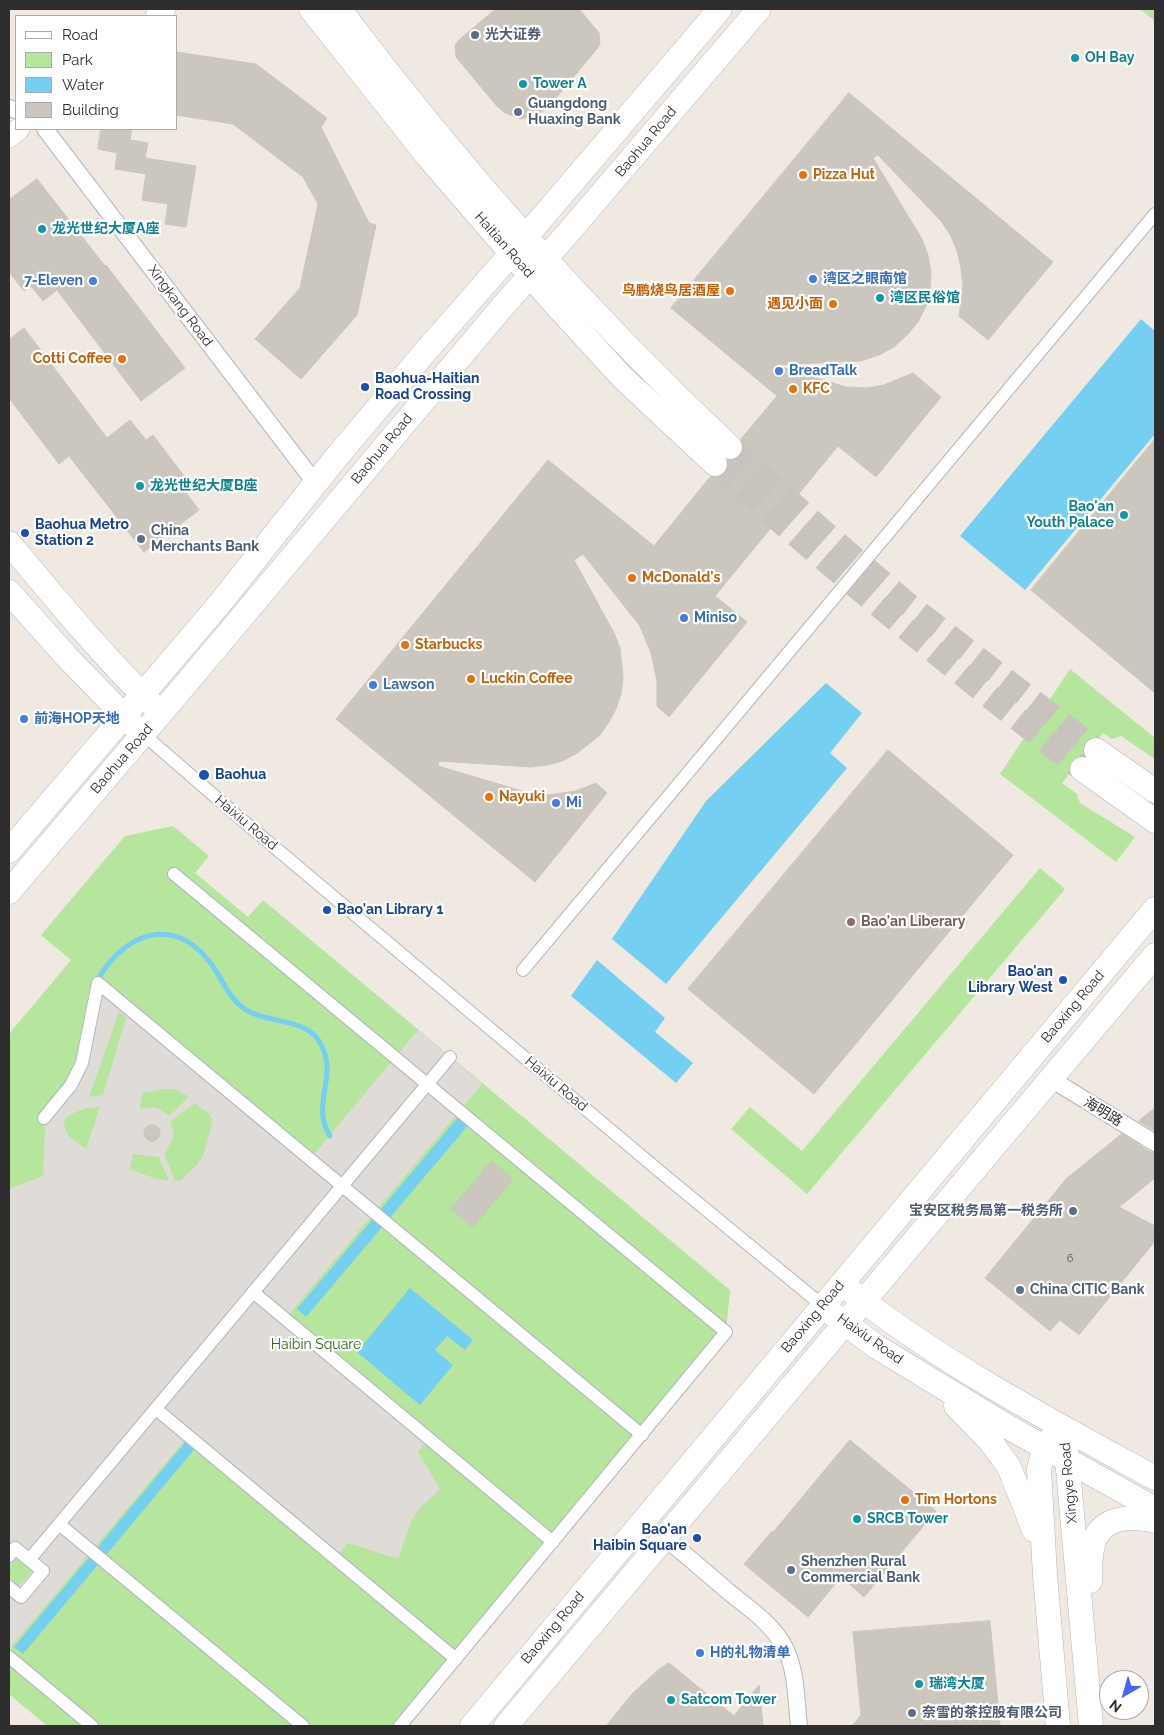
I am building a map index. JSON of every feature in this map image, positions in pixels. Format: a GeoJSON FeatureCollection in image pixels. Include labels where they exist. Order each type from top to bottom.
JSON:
{"type":"FeatureCollection","features":[{"type":"Feature","properties":{"kind":"main road","name":"Haitian Road"},"geometry":{"type":"LineString","coordinates":[[311,9],[423,151],[518,245]]}},
{"type":"Feature","properties":{"kind":"main road","name":"Haitian Road"},"geometry":{"type":"LineString","coordinates":[[339,9],[518,245],[622,377],[722,456]]}},
{"type":"Feature","properties":{"kind":"main road","name":"Baohua Road"},"geometry":{"type":"LineString","coordinates":[[9,851],[244,574],[335,459],[425,352],[720,9]]}},
{"type":"Feature","properties":{"kind":"main road","name":"Baohua Road"},"geometry":{"type":"LineString","coordinates":[[9,892],[162,713],[503,306],[538,268],[759,9]]}},
{"type":"Feature","properties":{"kind":"main road"},"geometry":{"type":"LineString","coordinates":[[9,542],[63,609],[162,713]]}},
{"type":"Feature","properties":{"kind":"main road","name":"Haixiu Road"},"geometry":{"type":"LineString","coordinates":[[9,592],[60,650],[143,734]]}},
{"type":"Feature","properties":{"kind":"main road"},"geometry":{"type":"LineString","coordinates":[[1096,750],[1150,786]]}},
{"type":"Feature","properties":{"kind":"main road"},"geometry":{"type":"LineString","coordinates":[[1082,769],[1155,821]]}},
{"type":"Feature","properties":{"kind":"main road"},"geometry":{"type":"LineString","coordinates":[[1126,801],[1155,839]]}},
{"type":"Feature","properties":{"kind":"main road"},"geometry":{"type":"LineString","coordinates":[[25,832],[34,827],[42,829],[49,839],[45,849]]}},
{"type":"Feature","properties":{"kind":"main road","name":"Baoxing Road"},"geometry":{"type":"LineString","coordinates":[[472,1726],[1152,909]]}},
{"type":"Feature","properties":{"kind":"main road","name":"Baoxing Road"},"geometry":{"type":"LineString","coordinates":[[506,1726],[1155,955]]}},
{"type":"Feature","properties":{"kind":"main road","name":"Haixiu Road"},"geometry":{"type":"LineString","coordinates":[[841,1284],[895,1325],[956,1365],[1155,1478]]}},
{"type":"Feature","properties":{"kind":"main road","name":"Haixiu Road"},"geometry":{"type":"LineString","coordinates":[[823,1306],[877,1347],[1067,1460],[1155,1509]]}},
{"type":"Feature","properties":{"kind":"main road"},"geometry":{"type":"LineString","coordinates":[[922,1374],[979,1428],[1005,1461],[1020,1491],[1044,1555]]}},
{"type":"Feature","properties":{"kind":"main road","name":"Xingye Road"},"geometry":{"type":"LineString","coordinates":[[1058,1726],[1039,1470],[1045,1447],[1053,1436],[1065,1428]]}},
{"type":"Feature","properties":{"kind":"main road","name":"Xingye Road"},"geometry":{"type":"LineString","coordinates":[[1065,1428],[1091,1726]]}},
{"type":"Feature","properties":{"kind":"main road"},"geometry":{"type":"LineString","coordinates":[[1083,1635],[1089,1598],[1092,1547],[1097,1536],[1112,1521],[1122,1518],[1133,1517],[1155,1521]]}},
{"type":"Feature","properties":{"kind":"street","name":"Xingkang Road"},"geometry":{"type":"LineString","coordinates":[[46,130],[316,484]]}},
{"type":"Feature","properties":{"kind":"street"},"geometry":{"type":"LineString","coordinates":[[523,970],[1155,214]]}},
{"type":"Feature","properties":{"kind":"street","name":"Haixiu Road"},"geometry":{"type":"LineString","coordinates":[[143,734],[241,819],[588,1111],[823,1306]]}},
{"type":"Feature","properties":{"kind":"street"},"geometry":{"type":"LineString","coordinates":[[174,874],[726,1332],[400,1726]]}},
{"type":"Feature","properties":{"kind":"street"},"geometry":{"type":"LineString","coordinates":[[44,1118],[71,1085],[82,1063],[98,983],[642,1435]]}},
{"type":"Feature","properties":{"kind":"street"},"geometry":{"type":"LineString","coordinates":[[29,1560],[450,1057]]}},
{"type":"Feature","properties":{"kind":"street","name":"海明路"},"geometry":{"type":"LineString","coordinates":[[1051,1079],[1155,1143]]}},
{"type":"Feature","properties":{"kind":"street"},"geometry":{"type":"LineString","coordinates":[[253,1292],[553,1542]]}},
{"type":"Feature","properties":{"kind":"street"},"geometry":{"type":"LineString","coordinates":[[156,1409],[456,1659]]}},
{"type":"Feature","properties":{"kind":"street"},"geometry":{"type":"LineString","coordinates":[[59,1524],[303,1726]]}},
{"type":"Feature","properties":{"kind":"street"},"geometry":{"type":"LineString","coordinates":[[665,1538],[762,1619],[779,1639],[786,1650],[792,1672],[799,1726]]}},
{"type":"Feature","properties":{"kind":"street"},"geometry":{"type":"LineString","coordinates":[[9,1556],[15,1548],[43,1571],[21,1597],[9,1587]]}},
{"type":"Feature","properties":{"kind":"street"},"geometry":{"type":"LineString","coordinates":[[9,1657],[92,1726]]}},
{"type":"Feature","properties":{"kind":"green space"},"geometry":{"type":"Polygon","coordinates":[[[1140,9],[1155,9],[1155,21],[1140,9]]]}},
{"type":"Feature","properties":{"kind":"green space"},"geometry":{"type":"Polygon","coordinates":[[[1070,669],[1155,738],[1155,759],[1121,736],[1112,739],[1103,733],[1062,783],[1077,794],[1080,803],[1135,837],[1116,862],[1000,774],[1070,669]]]}},
{"type":"Feature","properties":{"kind":"green space","name":"Haibin Square"},"geometry":{"type":"Polygon","coordinates":[[[173,826],[209,856],[195,873],[248,917],[263,900],[730,1290],[726,1332],[400,1726],[47,1726],[9,1694],[9,1034],[71,960],[41,935],[125,836],[173,826]]]}},
{"type":"Feature","properties":{"kind":"green space"},"geometry":{"type":"Polygon","coordinates":[[[1040,868],[1065,889],[807,1194],[731,1129],[750,1107],[802,1151],[1040,868]]]}},
{"type":"Feature","properties":{"kind":"shaded area"},"geometry":{"type":"Polygon","coordinates":[[[98,983],[310,1159],[418,1030],[482,1084],[285,1319],[429,1439],[418,1452],[440,1489],[418,1510],[411,1521],[398,1559],[348,1543],[335,1558],[188,1436],[9,1649],[9,1578],[19,1586],[32,1571],[17,1558],[9,1567],[9,1189],[43,1176],[44,1118],[71,1085],[98,983]],[[119,1012],[89,1097],[103,1095],[126,1018],[119,1012]],[[175,1089],[142,1093],[140,1109],[153,1107],[169,1116],[189,1097],[175,1089]],[[195,1103],[170,1122],[173,1130],[173,1139],[164,1154],[175,1181],[181,1180],[197,1165],[203,1156],[212,1119],[208,1113],[195,1103]],[[100,1107],[86,1108],[69,1115],[65,1119],[66,1132],[86,1149],[100,1107]],[[152,1125],[145,1129],[144,1134],[148,1141],[158,1139],[160,1131],[157,1127],[152,1125]],[[133,1154],[130,1169],[156,1179],[169,1181],[159,1157],[133,1154]]]}},
{"type":"Feature","properties":{"kind":"water"},"geometry":{"type":"Polygon","coordinates":[[[1141,319],[1155,331],[1155,434],[1025,590],[960,536],[1141,319]]]}},
{"type":"Feature","properties":{"kind":"water"},"geometry":{"type":"Polygon","coordinates":[[[826,683],[862,713],[830,753],[847,768],[666,984],[612,939],[706,801],[826,683]]]}},
{"type":"Feature","properties":{"kind":"water"},"geometry":{"type":"Polygon","coordinates":[[[597,960],[665,1018],[655,1032],[693,1063],[676,1083],[571,996],[597,960]]]}},
{"type":"Feature","properties":{"kind":"water"},"geometry":{"type":"Polygon","coordinates":[[[460,1115],[470,1123],[306,1317],[297,1309],[460,1115]]]}},
{"type":"Feature","properties":{"kind":"water"},"geometry":{"type":"Polygon","coordinates":[[[410,1288],[473,1340],[465,1350],[447,1336],[435,1350],[453,1365],[420,1405],[357,1352],[410,1288]]]}},
{"type":"Feature","properties":{"kind":"water"},"geometry":{"type":"Polygon","coordinates":[[[189,1438],[198,1445],[23,1654],[14,1647],[189,1438]]]}},
{"type":"Feature","properties":{"kind":"building","name":"Tower A"},"geometry":{"type":"Polygon","coordinates":[[[496,9],[579,9],[599,33],[600,44],[597,49],[549,106],[537,115],[521,119],[505,113],[496,105],[456,57],[455,45],[459,40],[496,9]]]}},
{"type":"Feature","properties":{"kind":"building"},"geometry":{"type":"Polygon","coordinates":[[[178,52],[256,64],[327,118],[321,127],[369,223],[376,225],[357,315],[301,379],[255,339],[300,288],[318,204],[303,177],[233,124],[178,115],[178,52]]]}},
{"type":"Feature","properties":{"kind":"building"},"geometry":{"type":"Polygon","coordinates":[[[849,93],[1053,262],[988,340],[959,316],[963,285],[957,251],[951,236],[941,221],[878,155],[873,158],[922,239],[928,255],[931,272],[926,306],[918,322],[907,335],[894,347],[879,355],[860,361],[775,365],[846,387],[867,388],[884,385],[913,373],[941,397],[876,477],[838,446],[715,596],[747,622],[669,717],[657,706],[657,681],[651,653],[640,626],[583,554],[574,560],[614,633],[620,648],[623,678],[621,694],[609,722],[600,735],[576,754],[562,761],[547,765],[531,767],[439,761],[438,766],[529,793],[549,795],[576,791],[596,783],[607,793],[535,882],[336,719],[548,460],[654,546],[710,477],[719,477],[725,474],[728,468],[728,460],[734,460],[740,456],[743,450],[741,439],[777,396],[671,308],[849,93]]]}},
{"type":"Feature","properties":{"kind":"building"},"geometry":{"type":"Polygon","coordinates":[[[101,130],[132,130],[130,140],[148,143],[145,158],[196,166],[186,227],[165,224],[168,204],[142,200],[146,174],[115,169],[117,153],[98,149],[101,130]]]}},
{"type":"Feature","properties":{"kind":"building"},"geometry":{"type":"Polygon","coordinates":[[[37,179],[185,368],[141,401],[57,290],[43,301],[31,286],[24,291],[9,272],[9,200],[37,179]]]}},
{"type":"Feature","properties":{"kind":"building"},"geometry":{"type":"Polygon","coordinates":[[[24,328],[107,438],[130,420],[146,440],[153,435],[190,484],[183,489],[199,510],[144,552],[69,456],[59,464],[9,398],[9,340],[24,328]]]}},
{"type":"Feature","properties":{"kind":"building","name":"Bao'an Youth Palace"},"geometry":{"type":"Polygon","coordinates":[[[1155,439],[1155,693],[1031,590],[1155,439]]]}},
{"type":"Feature","properties":{"kind":"building","name":"Bao'an Liberary"},"geometry":{"type":"Polygon","coordinates":[[[888,750],[1013,855],[814,1094],[688,989],[888,750]]]}},
{"type":"Feature","properties":{"kind":"building"},"geometry":{"type":"Polygon","coordinates":[[[1155,1108],[1155,1131],[1139,1121],[1155,1108]]]}},
{"type":"Feature","properties":{"kind":"building"},"geometry":{"type":"Polygon","coordinates":[[[152,1125],[158,1127],[160,1133],[158,1139],[152,1141],[146,1139],[144,1133],[146,1127],[152,1125]]]}},
{"type":"Feature","properties":{"kind":"building"},"geometry":{"type":"Polygon","coordinates":[[[1122,1134],[1150,1152],[1155,1153],[1155,1178],[1119,1207],[1155,1226],[1155,1241],[1079,1335],[1060,1320],[1050,1331],[985,1278],[1066,1179],[1122,1134]]]}},
{"type":"Feature","properties":{"kind":"building"},"geometry":{"type":"Polygon","coordinates":[[[492,1161],[513,1179],[473,1227],[451,1209],[492,1161]]]}},
{"type":"Feature","properties":{"kind":"building","name":"SRCB Tower"},"geometry":{"type":"Polygon","coordinates":[[[850,1440],[936,1511],[864,1597],[841,1577],[808,1617],[744,1564],[850,1440]]]}},
{"type":"Feature","properties":{"kind":"building"},"geometry":{"type":"Polygon","coordinates":[[[990,1621],[1000,1726],[852,1726],[861,1715],[853,1632],[990,1621]]]}},
{"type":"Feature","properties":{"kind":"building","name":"Satcom Tower"},"geometry":{"type":"Polygon","coordinates":[[[669,1663],[734,1716],[759,1685],[763,1726],[606,1726],[632,1694],[658,1670],[669,1663]]]}},
{"type":"Feature","properties":{"kind":"waterway"},"geometry":{"type":"LineString","coordinates":[[100,976],[123,949],[136,940],[151,935],[165,934],[180,938],[194,946],[213,966],[230,994],[241,1006],[257,1015],[305,1029],[319,1041],[325,1054],[327,1066],[323,1112],[324,1124],[330,1136]]}},
{"type":"Feature","properties":{"kind":"tunnel"},"geometry":{"type":"LineString","coordinates":[[730,447],[905,602],[1096,750]]}},
{"type":"Feature","properties":{"kind":"tunnel"},"geometry":{"type":"LineString","coordinates":[[715,464],[896,620],[1082,769]]}},
{"type":"Feature","properties":{"kind":"place","name":"光大证券"},"geometry":{"type":"Point","coordinates":[475,35]}},
{"type":"Feature","properties":{"kind":"place","name":"OH Bay"},"geometry":{"type":"Point","coordinates":[1075,58]}},
{"type":"Feature","properties":{"kind":"place","name":"Tower A"},"geometry":{"type":"Point","coordinates":[523,84]}},
{"type":"Feature","properties":{"kind":"place","name":"Guangdong Huaxing Bank"},"geometry":{"type":"Point","coordinates":[518,112]}},
{"type":"Feature","properties":{"kind":"place","name":"Pizza Hut"},"geometry":{"type":"Point","coordinates":[803,175]}},
{"type":"Feature","properties":{"kind":"place","name":"龙光世纪大厦A座"},"geometry":{"type":"Point","coordinates":[42,229]}},
{"type":"Feature","properties":{"kind":"place","name":"湾区之眼南馆"},"geometry":{"type":"Point","coordinates":[813,279]}},
{"type":"Feature","properties":{"kind":"place","name":"7-Eleven"},"geometry":{"type":"Point","coordinates":[93,281]}},
{"type":"Feature","properties":{"kind":"place","name":"鸟鹏烧鸟居酒屋"},"geometry":{"type":"Point","coordinates":[730,291]}},
{"type":"Feature","properties":{"kind":"place","name":"湾区民俗馆"},"geometry":{"type":"Point","coordinates":[880,298]}},
{"type":"Feature","properties":{"kind":"place","name":"遇见小面"},"geometry":{"type":"Point","coordinates":[833,304]}},
{"type":"Feature","properties":{"kind":"place","name":"Cotti Coffee"},"geometry":{"type":"Point","coordinates":[122,359]}},
{"type":"Feature","properties":{"kind":"place","name":"BreadTalk"},"geometry":{"type":"Point","coordinates":[779,371]}},
{"type":"Feature","properties":{"kind":"place","name":"Baohua-Haitian Road Crossing"},"geometry":{"type":"Point","coordinates":[365,387]}},
{"type":"Feature","properties":{"kind":"place","name":"KFC"},"geometry":{"type":"Point","coordinates":[793,389]}},
{"type":"Feature","properties":{"kind":"place","name":"龙光世纪大厦B座"},"geometry":{"type":"Point","coordinates":[140,486]}},
{"type":"Feature","properties":{"kind":"place","name":"Bao'an Youth Palace"},"geometry":{"type":"Point","coordinates":[1124,515]}},
{"type":"Feature","properties":{"kind":"place","name":"Baohua Metro Station 2"},"geometry":{"type":"Point","coordinates":[25,533]}},
{"type":"Feature","properties":{"kind":"place","name":"China Merchants Bank"},"geometry":{"type":"Point","coordinates":[141,539]}},
{"type":"Feature","properties":{"kind":"place","name":"McDonald's"},"geometry":{"type":"Point","coordinates":[632,578]}},
{"type":"Feature","properties":{"kind":"place","name":"Miniso"},"geometry":{"type":"Point","coordinates":[684,618]}},
{"type":"Feature","properties":{"kind":"place","name":"Starbucks"},"geometry":{"type":"Point","coordinates":[405,645]}},
{"type":"Feature","properties":{"kind":"place","name":"Luckin Coffee"},"geometry":{"type":"Point","coordinates":[471,679]}},
{"type":"Feature","properties":{"kind":"place","name":"Lawson"},"geometry":{"type":"Point","coordinates":[373,685]}},
{"type":"Feature","properties":{"kind":"place","name":"前海HOP天地"},"geometry":{"type":"Point","coordinates":[24,719]}},
{"type":"Feature","properties":{"kind":"place","name":"Baohua"},"geometry":{"type":"Point","coordinates":[204,775]}},
{"type":"Feature","properties":{"kind":"place","name":"Nayuki"},"geometry":{"type":"Point","coordinates":[489,797]}},
{"type":"Feature","properties":{"kind":"place","name":"Mi"},"geometry":{"type":"Point","coordinates":[556,803]}},
{"type":"Feature","properties":{"kind":"place","name":"Bao'an Library 1"},"geometry":{"type":"Point","coordinates":[327,910]}},
{"type":"Feature","properties":{"kind":"place","name":"Bao'an Liberary"},"geometry":{"type":"Point","coordinates":[851,922]}},
{"type":"Feature","properties":{"kind":"place","name":"Bao'an Library West"},"geometry":{"type":"Point","coordinates":[1063,980]}},
{"type":"Feature","properties":{"kind":"place","name":"宝安区税务局第一税务所"},"geometry":{"type":"Point","coordinates":[1073,1211]}},
{"type":"Feature","properties":{"kind":"place","name":"China CITIC Bank"},"geometry":{"type":"Point","coordinates":[1020,1290]}},
{"type":"Feature","properties":{"kind":"place","name":"Tim Hortons"},"geometry":{"type":"Point","coordinates":[905,1500]}},
{"type":"Feature","properties":{"kind":"place","name":"SRCB Tower"},"geometry":{"type":"Point","coordinates":[857,1519]}},
{"type":"Feature","properties":{"kind":"place","name":"Bao'an Haibin Square"},"geometry":{"type":"Point","coordinates":[697,1538]}},
{"type":"Feature","properties":{"kind":"place","name":"Shenzhen Rural Commercial Bank"},"geometry":{"type":"Point","coordinates":[791,1570]}},
{"type":"Feature","properties":{"kind":"place","name":"H的礼物清单"},"geometry":{"type":"Point","coordinates":[700,1653]}},
{"type":"Feature","properties":{"kind":"place","name":"瑞湾大厦"},"geometry":{"type":"Point","coordinates":[919,1684]}},
{"type":"Feature","properties":{"kind":"place","name":"Satcom Tower"},"geometry":{"type":"Point","coordinates":[671,1700]}},
{"type":"Feature","properties":{"kind":"place","name":"奈雪的茶控股有限公司"},"geometry":{"type":"Point","coordinates":[912,1713]}}]}
